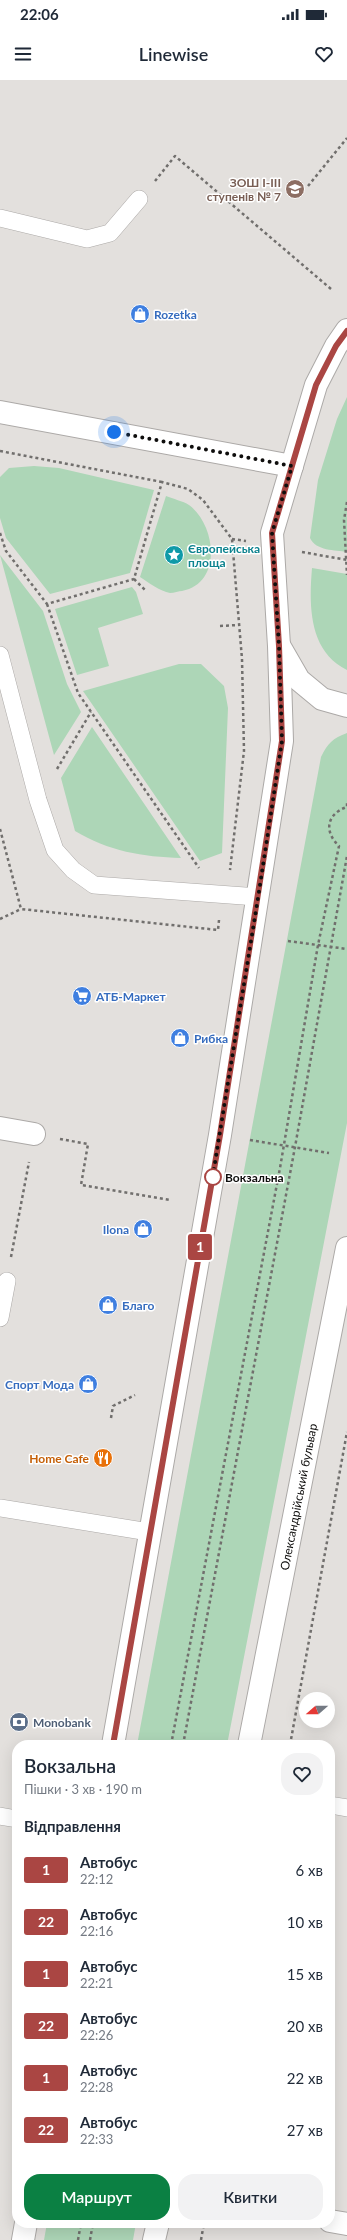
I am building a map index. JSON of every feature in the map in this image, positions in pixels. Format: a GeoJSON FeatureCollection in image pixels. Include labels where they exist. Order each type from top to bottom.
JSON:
{"type":"FeatureCollection","features":[{"type":"Feature","properties":{"kind":"main road"},"geometry":{"type":"LineString","coordinates":[[114,1740],[149,1532],[220,1135],[282,741],[279,646],[272,533],[316,385],[336,346],[347,330]]}},
{"type":"Feature","properties":{"kind":"main road"},"geometry":{"type":"LineString","coordinates":[[0,412],[292,466]]}},
{"type":"Feature","properties":{"kind":"main road"},"geometry":{"type":"LineString","coordinates":[[279,646],[299,680],[322,699],[347,706]]}},
{"type":"Feature","properties":{"kind":"main road"},"geometry":{"type":"LineString","coordinates":[[0,1128],[34,1134]]}},
{"type":"Feature","properties":{"kind":"main road","name":"Олександрійський бульвар"},"geometry":{"type":"LineString","coordinates":[[250,1740],[341,1311],[347,1248]]}},
{"type":"Feature","properties":{"kind":"main road"},"geometry":{"type":"LineString","coordinates":[[335,2222],[347,2224]]}},
{"type":"Feature","properties":{"kind":"main road"},"geometry":{"type":"LineString","coordinates":[[23,2240],[25,2228]]}},
{"type":"Feature","properties":{"kind":"main road"},"geometry":{"type":"LineString","coordinates":[[154,2240],[157,2228]]}},
{"type":"Feature","properties":{"kind":"lane"},"geometry":{"type":"LineString","coordinates":[[0,218],[87,239],[110,233],[139,199]]}},
{"type":"Feature","properties":{"kind":"lane"},"geometry":{"type":"LineString","coordinates":[[0,655],[38,800],[55,850],[73,870],[94,885],[258,898]]}},
{"type":"Feature","properties":{"kind":"lane"},"geometry":{"type":"LineString","coordinates":[[0,1318],[7,1281]]}},
{"type":"Feature","properties":{"kind":"lane"},"geometry":{"type":"LineString","coordinates":[[0,1508],[149,1532]]}},
{"type":"Feature","properties":{"kind":"lane"},"geometry":{"type":"LineString","coordinates":[[335,1806],[347,1808]]}},
{"type":"Feature","properties":{"kind":"lane"},"geometry":{"type":"LineString","coordinates":[[0,1816],[12,1818]]}},
{"type":"Feature","properties":{"kind":"path"},"geometry":{"type":"LineString","coordinates":[[308,186],[347,138]]}},
{"type":"Feature","properties":{"kind":"path"},"geometry":{"type":"LineString","coordinates":[[139,199],[175,156],[331,289]]}},
{"type":"Feature","properties":{"kind":"path"},"geometry":{"type":"LineString","coordinates":[[0,451],[162,482],[188,490],[203,500],[232,539],[239,624],[244,751],[230,870],[222,895],[218,930]]}},
{"type":"Feature","properties":{"kind":"path"},"geometry":{"type":"LineString","coordinates":[[134,579],[162,482]]}},
{"type":"Feature","properties":{"kind":"path"},"geometry":{"type":"LineString","coordinates":[[347,502],[344,520],[347,575]]}},
{"type":"Feature","properties":{"kind":"path"},"geometry":{"type":"LineString","coordinates":[[0,532],[6,551],[46,604],[78,693],[192,860],[222,895]]}},
{"type":"Feature","properties":{"kind":"path"},"geometry":{"type":"LineString","coordinates":[[134,579],[145,590]]}},
{"type":"Feature","properties":{"kind":"path"},"geometry":{"type":"LineString","coordinates":[[46,604],[134,579]]}},
{"type":"Feature","properties":{"kind":"path"},"geometry":{"type":"LineString","coordinates":[[220,626],[239,624]]}},
{"type":"Feature","properties":{"kind":"path"},"geometry":{"type":"LineString","coordinates":[[38,800],[90,712]]}},
{"type":"Feature","properties":{"kind":"path"},"geometry":{"type":"LineString","coordinates":[[172,1740],[284,1145],[318,945],[339,846],[331,839],[329,829],[330,821],[335,813],[347,807],[347,803]]}},
{"type":"Feature","properties":{"kind":"path"},"geometry":{"type":"LineString","coordinates":[[184,1740],[295,1147],[347,856]]}},
{"type":"Feature","properties":{"kind":"path"},"geometry":{"type":"LineString","coordinates":[[0,919],[21,909]]}},
{"type":"Feature","properties":{"kind":"path"},"geometry":{"type":"LineString","coordinates":[[288,941],[347,949]]}},
{"type":"Feature","properties":{"kind":"path"},"geometry":{"type":"LineString","coordinates":[[7,1281],[34,1134],[88,1144],[81,1184],[170,1200]]}},
{"type":"Feature","properties":{"kind":"path"},"geometry":{"type":"LineString","coordinates":[[250,1140],[329,1153]]}},
{"type":"Feature","properties":{"kind":"path"},"geometry":{"type":"LineString","coordinates":[[111,1418],[113,1406],[135,1395]]}},
{"type":"Feature","properties":{"kind":"path"},"geometry":{"type":"LineString","coordinates":[[291,1740],[347,1432]]}},
{"type":"Feature","properties":{"kind":"path"},"geometry":{"type":"LineString","coordinates":[[78,2240],[80,2228]]}},
{"type":"Feature","properties":{"kind":"path"},"geometry":{"type":"LineString","coordinates":[[90,2240],[92,2228]]}},
{"type":"Feature","properties":{"kind":"path"},"geometry":{"type":"LineString","coordinates":[[201,2240],[203,2228]]}},
{"type":"Feature","properties":{"kind":"green space"},"geometry":{"type":"Polygon","coordinates":[[[347,397],[347,552],[321,548],[310,538],[318,480],[337,419],[347,397]]]}},
{"type":"Feature","properties":{"kind":"green space"},"geometry":{"type":"Polygon","coordinates":[[[34,466],[59,468],[154,490],[130,573],[50,594],[6,538],[0,518],[0,477],[9,468],[34,466]]]}},
{"type":"Feature","properties":{"kind":"green space"},"geometry":{"type":"Polygon","coordinates":[[[166,496],[189,505],[198,514],[205,526],[211,552],[209,566],[204,577],[195,586],[182,591],[170,593],[158,589],[140,577],[166,496]]]}},
{"type":"Feature","properties":{"kind":"green space"},"geometry":{"type":"Polygon","coordinates":[[[0,555],[43,611],[67,684],[81,712],[54,755],[0,555]]]}},
{"type":"Feature","properties":{"kind":"green space"},"geometry":{"type":"Polygon","coordinates":[[[312,568],[347,574],[347,670],[334,662],[318,639],[311,611],[312,568]]]}},
{"type":"Feature","properties":{"kind":"green space"},"geometry":{"type":"Polygon","coordinates":[[[132,587],[136,592],[143,614],[98,628],[109,666],[77,675],[55,609],[132,587]]]}},
{"type":"Feature","properties":{"kind":"green space"},"geometry":{"type":"Polygon","coordinates":[[[179,664],[201,664],[224,686],[228,708],[222,853],[200,861],[83,691],[179,664]]]}},
{"type":"Feature","properties":{"kind":"green space"},"geometry":{"type":"Polygon","coordinates":[[[92,727],[181,858],[126,852],[100,844],[75,831],[61,778],[92,727]]]}},
{"type":"Feature","properties":{"kind":"green space"},"geometry":{"type":"Polygon","coordinates":[[[347,733],[347,1123],[228,1740],[138,1740],[321,757],[331,742],[347,733]]]}},
{"type":"Feature","properties":{"kind":"green space"},"geometry":{"type":"Polygon","coordinates":[[[46,2228],[135,2228],[133,2240],[44,2240],[46,2228]]]}},
{"type":"Feature","properties":{"kind":"bus line","name":"1"},"geometry":{"type":"LineString","coordinates":[[114,1740],[149,1532],[220,1135],[282,741],[279,646],[272,533],[316,385],[336,346],[347,331]]}},
{"type":"Feature","properties":{"kind":"place","name":"ЗОШ І-ІІІ ступенів № 7"},"geometry":{"type":"Point","coordinates":[295,189]}},
{"type":"Feature","properties":{"kind":"place","name":"Rozetka"},"geometry":{"type":"Point","coordinates":[140,314]}},
{"type":"Feature","properties":{"kind":"place","name":"Європейська площа"},"geometry":{"type":"Point","coordinates":[174,555]}},
{"type":"Feature","properties":{"kind":"place","name":"АТБ-Маркет"},"geometry":{"type":"Point","coordinates":[82,996]}},
{"type":"Feature","properties":{"kind":"place","name":"Рибка"},"geometry":{"type":"Point","coordinates":[180,1038]}},
{"type":"Feature","properties":{"kind":"place","name":"Вокзальна"},"geometry":{"type":"Point","coordinates":[213,1177]}},
{"type":"Feature","properties":{"kind":"place","name":"Ilona"},"geometry":{"type":"Point","coordinates":[143,1229]}},
{"type":"Feature","properties":{"kind":"place","name":"Благо"},"geometry":{"type":"Point","coordinates":[108,1305]}},
{"type":"Feature","properties":{"kind":"place","name":"Спорт Мода"},"geometry":{"type":"Point","coordinates":[88,1384]}},
{"type":"Feature","properties":{"kind":"place","name":"Home Cafe"},"geometry":{"type":"Point","coordinates":[103,1458]}},
{"type":"Feature","properties":{"kind":"place","name":"Monobank"},"geometry":{"type":"Point","coordinates":[19,1722]}},
{"type":"Feature","properties":{"kind":"route"},"geometry":{"type":"LineString","coordinates":[[114,432],[292,466],[272,533],[279,646],[282,741],[212,1181],[213,1177]]}}]}
